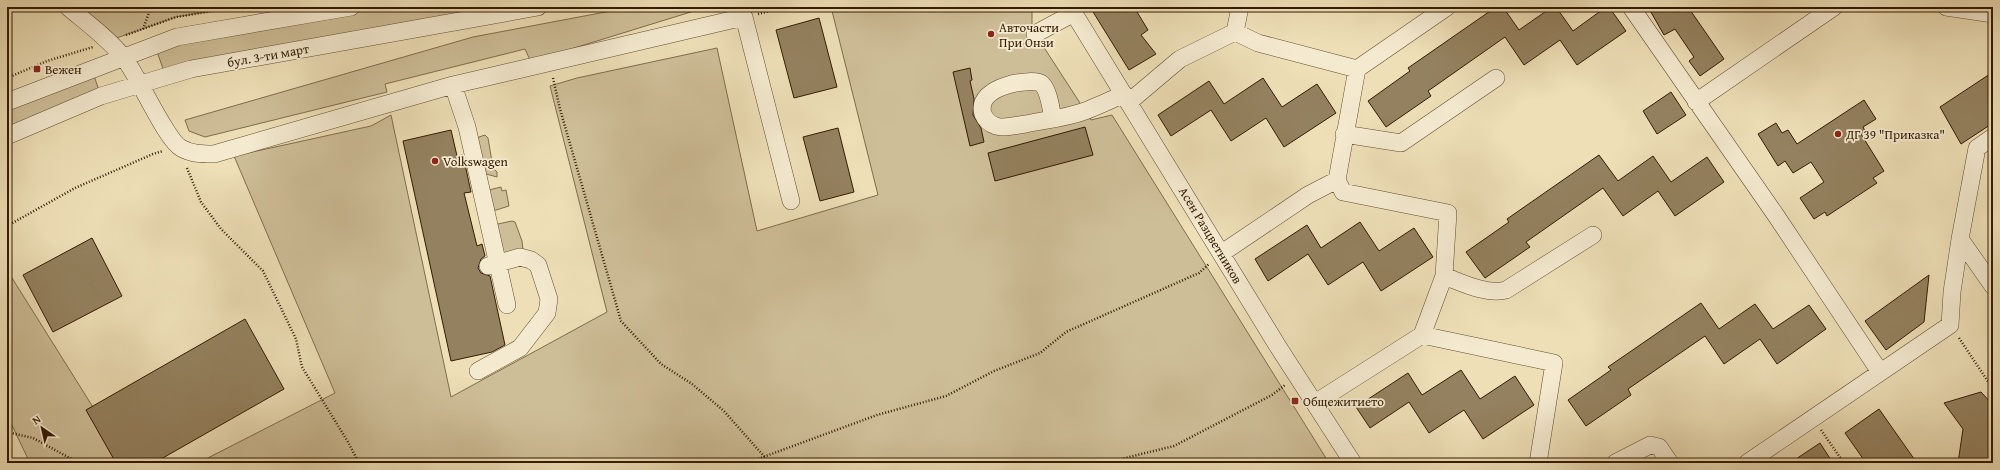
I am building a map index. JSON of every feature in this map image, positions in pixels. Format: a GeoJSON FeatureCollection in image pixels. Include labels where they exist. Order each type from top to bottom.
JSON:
{"type":"FeatureCollection","features":[{"type":"Feature","properties":{"kind":"street"},"geometry":{"type":"LineString","coordinates":[[68,7],[108,41],[124,58],[142,85],[167,132],[180,147],[194,153],[214,154],[453,85],[549,64],[744,17],[791,201]]}},
{"type":"Feature","properties":{"kind":"street"},"geometry":{"type":"LineString","coordinates":[[7,102],[177,37],[351,7]]}},
{"type":"Feature","properties":{"kind":"street","name":"бул. 3-ти март"},"geometry":{"type":"LineString","coordinates":[[7,136],[101,96],[142,85],[191,69],[538,7]]}},
{"type":"Feature","properties":{"kind":"street"},"geometry":{"type":"LineString","coordinates":[[1235,32],[1240,7]]}},
{"type":"Feature","properties":{"kind":"street"},"geometry":{"type":"LineString","coordinates":[[1235,32],[1258,43],[1358,68],[1447,7]]}},
{"type":"Feature","properties":{"kind":"street"},"geometry":{"type":"LineString","coordinates":[[1631,7],[1777,217],[1880,372]]}},
{"type":"Feature","properties":{"kind":"street"},"geometry":{"type":"LineString","coordinates":[[1696,102],[1834,7]]}},
{"type":"Feature","properties":{"kind":"street"},"geometry":{"type":"LineString","coordinates":[[1946,7],[1993,14]]}},
{"type":"Feature","properties":{"kind":"street"},"geometry":{"type":"LineString","coordinates":[[1035,34],[1072,10]]}},
{"type":"Feature","properties":{"kind":"street","name":"Асен Разцветников"},"geometry":{"type":"LineString","coordinates":[[1072,10],[1297,375],[1353,463]]}},
{"type":"Feature","properties":{"kind":"street"},"geometry":{"type":"LineString","coordinates":[[1053,119],[1127,98],[1180,60],[1235,32]]}},
{"type":"Feature","properties":{"kind":"street"},"geometry":{"type":"LineString","coordinates":[[1315,403],[1422,335],[1444,276],[1448,213],[1343,192],[1337,180],[1344,134],[1358,68]]}},
{"type":"Feature","properties":{"kind":"street"},"geometry":{"type":"LineString","coordinates":[[1344,134],[1401,143],[1496,78]]}},
{"type":"Feature","properties":{"kind":"street"},"geometry":{"type":"LineString","coordinates":[[453,85],[467,127],[492,264],[507,305]]}},
{"type":"Feature","properties":{"kind":"street"},"geometry":{"type":"LineString","coordinates":[[1747,463],[1770,457],[1813,418],[1950,325],[1952,292],[1960,239],[1977,148],[1993,137]]}},
{"type":"Feature","properties":{"kind":"street"},"geometry":{"type":"LineString","coordinates":[[1222,253],[1308,195],[1337,180]]}},
{"type":"Feature","properties":{"kind":"street"},"geometry":{"type":"LineString","coordinates":[[1444,276],[1489,291],[1497,292],[1506,290],[1594,235]]}},
{"type":"Feature","properties":{"kind":"street"},"geometry":{"type":"LineString","coordinates":[[1960,239],[1993,286]]}},
{"type":"Feature","properties":{"kind":"street"},"geometry":{"type":"LineString","coordinates":[[478,371],[520,348],[547,313],[549,299],[538,265],[531,260],[520,257],[492,264]]}},
{"type":"Feature","properties":{"kind":"street"},"geometry":{"type":"LineString","coordinates":[[1422,335],[1554,363],[1538,463]]}},
{"type":"Feature","properties":{"kind":"street"},"geometry":{"type":"LineString","coordinates":[[1615,463],[1650,445],[1659,447],[1670,463]]}},
{"type":"Feature","properties":{"kind":"path"},"geometry":{"type":"LineString","coordinates":[[143,29],[150,7]]}},
{"type":"Feature","properties":{"kind":"path"},"geometry":{"type":"LineString","coordinates":[[744,17],[786,7]]}},
{"type":"Feature","properties":{"kind":"path"},"geometry":{"type":"LineString","coordinates":[[549,64],[560,110],[621,321],[661,364],[692,384],[724,411],[770,463]]}},
{"type":"Feature","properties":{"kind":"path"},"geometry":{"type":"LineString","coordinates":[[7,226],[75,188],[153,154],[180,147],[201,202],[221,229],[263,270],[296,339],[302,367],[348,442],[359,463]]}},
{"type":"Feature","properties":{"kind":"path"},"geometry":{"type":"LineString","coordinates":[[747,463],[877,415],[946,396],[994,371],[1040,353],[1066,332],[1199,273],[1222,253]]}},
{"type":"Feature","properties":{"kind":"path"},"geometry":{"type":"LineString","coordinates":[[1950,325],[1993,388]]}},
{"type":"Feature","properties":{"kind":"path"},"geometry":{"type":"LineString","coordinates":[[1116,463],[1125,458],[1174,446],[1272,395],[1297,375]]}},
{"type":"Feature","properties":{"kind":"path"},"geometry":{"type":"LineString","coordinates":[[1813,418],[1844,463]]}},
{"type":"Feature","properties":{"kind":"path"},"geometry":{"type":"LineString","coordinates":[[7,432],[33,438],[79,463]]}},
{"type":"Feature","properties":{"kind":"shaded area"},"geometry":{"type":"Polygon","coordinates":[[[69,7],[237,7],[176,17],[108,41],[69,7]]]}},
{"type":"Feature","properties":{"kind":"shaded area"},"geometry":{"type":"Polygon","coordinates":[[[351,7],[538,7],[166,77],[155,46],[351,7]]]}},
{"type":"Feature","properties":{"kind":"shaded area"},"geometry":{"type":"Polygon","coordinates":[[[632,7],[707,7],[571,49],[530,60],[525,49],[385,84],[387,92],[205,137],[189,131],[185,120],[473,37],[632,7]]]}},
{"type":"Feature","properties":{"kind":"shaded area"},"geometry":{"type":"Polygon","coordinates":[[[831,7],[1032,7],[1032,29],[1091,120],[1112,115],[1329,463],[198,463],[335,393],[234,156],[371,126],[391,115],[451,397],[607,312],[550,86],[577,78],[717,48],[757,231],[878,195],[831,7]]]}},
{"type":"Feature","properties":{"kind":"shaded area"},"geometry":{"type":"Polygon","coordinates":[[[92,70],[101,96],[7,136],[7,103],[92,70]]]}},
{"type":"Feature","properties":{"kind":"shaded area"},"geometry":{"type":"Polygon","coordinates":[[[485,135],[488,138],[493,168],[497,172],[497,177],[479,172],[473,144],[479,137],[485,135]]]}},
{"type":"Feature","properties":{"kind":"shaded area"},"geometry":{"type":"Polygon","coordinates":[[[501,187],[502,191],[506,190],[509,206],[493,211],[485,191],[501,187]]]}},
{"type":"Feature","properties":{"kind":"shaded area"},"geometry":{"type":"Polygon","coordinates":[[[512,221],[515,222],[522,241],[523,250],[505,256],[494,228],[498,224],[512,221]]]}},
{"type":"Feature","properties":{"kind":"shaded area"},"geometry":{"type":"Polygon","coordinates":[[[7,270],[128,463],[30,463],[7,415],[7,270]]]}},
{"type":"Feature","properties":{"kind":"building"},"geometry":{"type":"Polygon","coordinates":[[[1090,7],[1134,7],[1148,30],[1141,35],[1156,54],[1129,70],[1090,7]]]}},
{"type":"Feature","properties":{"kind":"building"},"geometry":{"type":"Polygon","coordinates":[[[1496,7],[1503,7],[1519,30],[1552,7],[1556,7],[1573,31],[1606,7],[1609,7],[1626,31],[1577,65],[1560,40],[1524,65],[1505,37],[1428,91],[1431,96],[1386,127],[1368,101],[1410,71],[1408,68],[1496,7]]]}},
{"type":"Feature","properties":{"kind":"building"},"geometry":{"type":"Polygon","coordinates":[[[1648,7],[1688,7],[1724,59],[1700,76],[1689,61],[1694,57],[1675,29],[1664,35],[1648,7]]]}},
{"type":"Feature","properties":{"kind":"building"},"geometry":{"type":"Polygon","coordinates":[[[819,18],[837,87],[794,98],[776,30],[819,18]]]}},
{"type":"Feature","properties":{"kind":"building"},"geometry":{"type":"Polygon","coordinates":[[[970,68],[972,80],[970,81],[974,99],[973,115],[981,128],[984,142],[970,146],[953,72],[970,68]]]}},
{"type":"Feature","properties":{"kind":"building"},"geometry":{"type":"Polygon","coordinates":[[[1993,72],[1993,123],[1961,144],[1940,107],[1993,72]]]}},
{"type":"Feature","properties":{"kind":"building"},"geometry":{"type":"Polygon","coordinates":[[[1263,78],[1282,107],[1317,84],[1336,113],[1284,147],[1266,118],[1231,141],[1211,110],[1171,136],[1158,115],[1209,81],[1224,104],[1263,78]]]}},
{"type":"Feature","properties":{"kind":"building"},"geometry":{"type":"Polygon","coordinates":[[[1671,92],[1686,115],[1657,134],[1643,111],[1671,92]]]}},
{"type":"Feature","properties":{"kind":"building"},"geometry":{"type":"Polygon","coordinates":[[[1864,100],[1876,119],[1863,127],[1865,131],[1861,134],[1884,171],[1873,178],[1877,183],[1827,216],[1825,212],[1814,219],[1800,198],[1824,182],[1811,162],[1793,173],[1785,161],[1778,166],[1758,134],[1776,123],[1782,133],[1788,130],[1797,144],[1864,100]]]}},
{"type":"Feature","properties":{"kind":"building"},"geometry":{"type":"Polygon","coordinates":[[[1085,127],[1093,155],[995,181],[988,153],[1085,127]]]}},
{"type":"Feature","properties":{"kind":"building"},"geometry":{"type":"Polygon","coordinates":[[[838,128],[854,192],[820,201],[803,137],[838,128]]]}},
{"type":"Feature","properties":{"kind":"building"},"geometry":{"type":"Polygon","coordinates":[[[451,130],[457,156],[463,155],[471,192],[464,193],[477,246],[482,244],[485,256],[481,259],[478,268],[481,273],[490,276],[505,345],[492,352],[451,361],[403,141],[451,130]]]}},
{"type":"Feature","properties":{"kind":"building"},"geometry":{"type":"Polygon","coordinates":[[[1599,155],[1618,181],[1653,156],[1671,182],[1707,157],[1724,182],[1675,216],[1658,191],[1623,216],[1603,188],[1526,242],[1530,247],[1485,278],[1466,252],[1509,222],[1507,219],[1599,155]]]}},
{"type":"Feature","properties":{"kind":"building"},"geometry":{"type":"Polygon","coordinates":[[[1360,222],[1379,251],[1414,228],[1433,257],[1381,291],[1363,262],[1328,285],[1308,254],[1268,281],[1255,259],[1307,225],[1321,248],[1360,222]]]}},
{"type":"Feature","properties":{"kind":"building"},"geometry":{"type":"Polygon","coordinates":[[[92,238],[122,296],[53,332],[23,275],[92,238]]]}},
{"type":"Feature","properties":{"kind":"building"},"geometry":{"type":"Polygon","coordinates":[[[1929,275],[1924,322],[1886,350],[1865,321],[1929,275]]]}},
{"type":"Feature","properties":{"kind":"building"},"geometry":{"type":"Polygon","coordinates":[[[1701,303],[1719,329],[1755,304],[1773,329],[1809,305],[1826,329],[1777,364],[1760,339],[1724,364],[1705,336],[1628,389],[1631,395],[1586,426],[1568,400],[1611,370],[1608,367],[1701,303]]]}},
{"type":"Feature","properties":{"kind":"building"},"geometry":{"type":"Polygon","coordinates":[[[245,319],[284,389],[154,463],[116,463],[86,410],[245,319]]]}},
{"type":"Feature","properties":{"kind":"building"},"geometry":{"type":"Polygon","coordinates":[[[1461,370],[1480,399],[1515,376],[1534,405],[1483,439],[1464,410],[1429,433],[1409,402],[1370,428],[1356,407],[1408,373],[1422,395],[1461,370]]]}},
{"type":"Feature","properties":{"kind":"building"},"geometry":{"type":"Polygon","coordinates":[[[1981,392],[1993,405],[1991,463],[1958,463],[1963,429],[1944,403],[1981,392]]]}},
{"type":"Feature","properties":{"kind":"building"},"geometry":{"type":"Polygon","coordinates":[[[1879,409],[1917,463],[1866,463],[1845,433],[1879,409]]]}},
{"type":"Feature","properties":{"kind":"building"},"geometry":{"type":"Polygon","coordinates":[[[1820,443],[1833,463],[1790,463],[1820,443]]]}},
{"type":"Feature","properties":{"kind":"place","name":"Авточасти При Онзи"},"geometry":{"type":"Point","coordinates":[991,34]}},
{"type":"Feature","properties":{"kind":"place","name":"Вежен"},"geometry":{"type":"Point","coordinates":[37,69]}},
{"type":"Feature","properties":{"kind":"place","name":"ДГ 39 \"Приказка\""},"geometry":{"type":"Point","coordinates":[1838,134]}},
{"type":"Feature","properties":{"kind":"place","name":"Volkswagen"},"geometry":{"type":"Point","coordinates":[435,161]}},
{"type":"Feature","properties":{"kind":"place","name":"Общежитието"},"geometry":{"type":"Point","coordinates":[1295,401]}}]}
